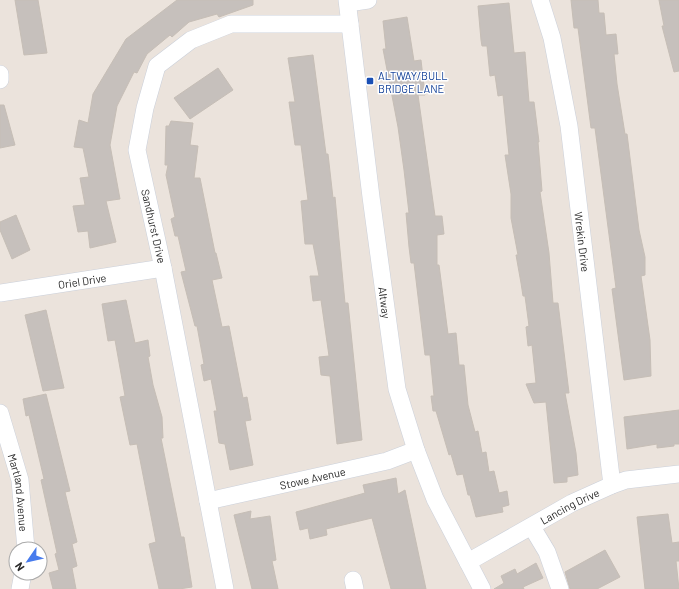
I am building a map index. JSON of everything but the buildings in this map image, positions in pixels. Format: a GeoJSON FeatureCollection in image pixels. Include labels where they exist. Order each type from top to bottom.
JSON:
{"type":"FeatureCollection","features":[{"type":"Feature","properties":{"kind":"street"},"geometry":{"type":"LineString","coordinates":[[348,2],[368,0]]}},
{"type":"Feature","properties":{"kind":"street","name":"Wrekin Drive"},"geometry":{"type":"LineString","coordinates":[[540,0],[552,38],[569,126],[612,485]]}},
{"type":"Feature","properties":{"kind":"street","name":"Altway"},"geometry":{"type":"LineString","coordinates":[[348,2],[371,197],[395,380],[416,450],[435,499],[482,589]]}},
{"type":"Feature","properties":{"kind":"street","name":"Sandhurst Drive"},"geometry":{"type":"LineString","coordinates":[[225,589],[163,268],[136,150],[145,108],[157,66],[191,40],[231,24],[350,24]]}},
{"type":"Feature","properties":{"kind":"street"},"geometry":{"type":"LineString","coordinates":[[0,74],[0,80]]}},
{"type":"Feature","properties":{"kind":"street","name":"Oriel Drive"},"geometry":{"type":"LineString","coordinates":[[0,293],[163,268]]}},
{"type":"Feature","properties":{"kind":"street","name":"Martland Avenue"},"geometry":{"type":"LineString","coordinates":[[0,413],[20,480],[25,541]]}},
{"type":"Feature","properties":{"kind":"street","name":"Stowe Avenue"},"geometry":{"type":"LineString","coordinates":[[208,501],[387,461],[416,450]]}},
{"type":"Feature","properties":{"kind":"street","name":"Lancing Drive"},"geometry":{"type":"LineString","coordinates":[[468,562],[572,504],[612,485],[626,480],[679,474]]}},
{"type":"Feature","properties":{"kind":"street"},"geometry":{"type":"LineString","coordinates":[[532,527],[547,552],[560,589]]}},
{"type":"Feature","properties":{"kind":"place","name":"ALTWAY/BULL BRIDGE LANE"},"geometry":{"type":"Point","coordinates":[370,81]}}]}
